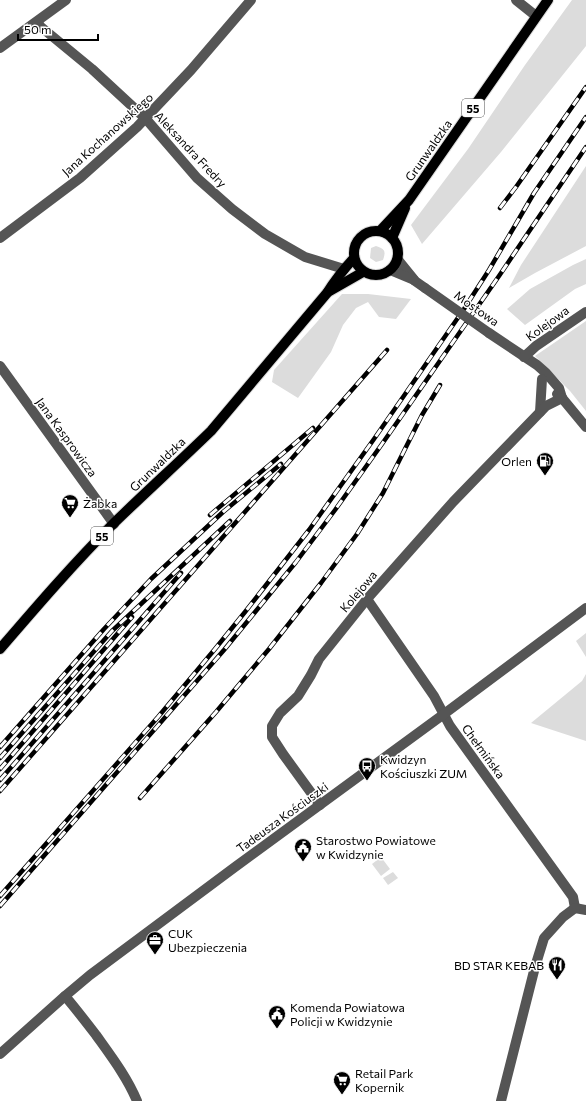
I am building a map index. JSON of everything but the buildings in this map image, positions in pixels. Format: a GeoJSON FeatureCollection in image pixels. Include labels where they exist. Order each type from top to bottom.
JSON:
{"type":"FeatureCollection","features":[{"type":"Feature","properties":{"kind":"main road","name":"55"},"geometry":{"type":"LineString","coordinates":[[536,16],[548,0]]}},
{"type":"Feature","properties":{"kind":"main road","name":"Grunwaldzka"},"geometry":{"type":"LineString","coordinates":[[380,231],[409,200],[536,16]]}},
{"type":"Feature","properties":{"kind":"main road","name":"Grunwaldzka"},"geometry":{"type":"LineString","coordinates":[[392,238],[409,200]]}},
{"type":"Feature","properties":{"kind":"main road","name":"55"},"geometry":{"type":"LineString","coordinates":[[354,258],[354,249],[357,241],[363,235],[371,231],[380,231]]}},
{"type":"Feature","properties":{"kind":"main road"},"geometry":{"type":"LineString","coordinates":[[354,258],[363,272],[371,275],[384,274],[395,266],[398,260],[399,252],[397,244],[387,233],[380,231]]}},
{"type":"Feature","properties":{"kind":"main road","name":"Grunwaldzka"},"geometry":{"type":"LineString","coordinates":[[0,649],[59,582],[114,524],[193,449],[327,293],[354,258]]}},
{"type":"Feature","properties":{"kind":"main road","name":"Grunwaldzka"},"geometry":{"type":"LineString","coordinates":[[327,293],[363,272]]}},
{"type":"Feature","properties":{"kind":"street"},"geometry":{"type":"LineString","coordinates":[[0,48],[66,0]]}},
{"type":"Feature","properties":{"kind":"street","name":"Jana Kochanowskiego"},"geometry":{"type":"LineString","coordinates":[[0,238],[80,178],[146,119],[251,0]]}},
{"type":"Feature","properties":{"kind":"street"},"geometry":{"type":"LineString","coordinates":[[516,0],[536,16]]}},
{"type":"Feature","properties":{"kind":"street","name":"Aleksandra Fredry"},"geometry":{"type":"LineString","coordinates":[[37,22],[41,28],[92,69],[146,119],[197,178],[232,209],[265,234],[305,257],[344,269]]}},
{"type":"Feature","properties":{"kind":"street","name":"Mostowa"},"geometry":{"type":"LineString","coordinates":[[398,260],[416,281],[425,288],[537,365],[559,388],[562,398]]}},
{"type":"Feature","properties":{"kind":"street","name":"Mostowa"},"geometry":{"type":"LineString","coordinates":[[390,270],[416,281]]}},
{"type":"Feature","properties":{"kind":"street","name":"Kolejowa"},"geometry":{"type":"LineString","coordinates":[[524,357],[536,346],[586,312]]}},
{"type":"Feature","properties":{"kind":"street","name":"Mostowa"},"geometry":{"type":"LineString","coordinates":[[524,357],[553,391],[562,398],[586,427]]}},
{"type":"Feature","properties":{"kind":"street","name":"Jana Kasprowicza"},"geometry":{"type":"LineString","coordinates":[[0,366],[114,524]]}},
{"type":"Feature","properties":{"kind":"street"},"geometry":{"type":"LineString","coordinates":[[540,412],[542,379]]}},
{"type":"Feature","properties":{"kind":"street","name":"Kolejowa"},"geometry":{"type":"LineString","coordinates":[[320,805],[272,737],[272,726],[280,713],[298,696],[319,659],[367,599],[453,502],[540,412],[546,406],[562,398]]}},
{"type":"Feature","properties":{"kind":"street","name":"Chełmińska"},"geometry":{"type":"LineString","coordinates":[[367,599],[434,696],[450,726],[573,897],[575,908]]}},
{"type":"Feature","properties":{"kind":"street","name":"Tadeusza Kościuszki"},"geometry":{"type":"LineString","coordinates":[[0,1054],[90,975],[586,608]]}},
{"type":"Feature","properties":{"kind":"street"},"geometry":{"type":"LineString","coordinates":[[501,1101],[535,967],[544,938],[563,917],[575,908],[586,910]]}},
{"type":"Feature","properties":{"kind":"street"},"geometry":{"type":"LineString","coordinates":[[65,996],[115,1062],[132,1088],[137,1101]]}},
{"type":"Feature","properties":{"kind":"shaded area"},"geometry":{"type":"Polygon","coordinates":[[[572,0],[586,0],[586,46],[501,152],[422,244],[411,225],[468,149],[525,65],[572,0]]]}},
{"type":"Feature","properties":{"kind":"shaded area"},"geometry":{"type":"Polygon","coordinates":[[[586,166],[586,246],[509,288],[521,265],[586,166]]]}},
{"type":"Feature","properties":{"kind":"shaded area"},"geometry":{"type":"Polygon","coordinates":[[[376,246],[383,249],[384,254],[383,260],[376,262],[370,258],[371,248],[376,246]]]}},
{"type":"Feature","properties":{"kind":"shaded area"},"geometry":{"type":"Polygon","coordinates":[[[586,259],[586,284],[575,289],[525,325],[507,309],[530,289],[586,259]]]}},
{"type":"Feature","properties":{"kind":"shaded area"},"geometry":{"type":"Polygon","coordinates":[[[342,294],[368,294],[411,299],[396,319],[379,317],[368,302],[356,308],[343,325],[331,352],[298,398],[272,382],[274,370],[342,294]]]}},
{"type":"Feature","properties":{"kind":"shaded area"},"geometry":{"type":"Polygon","coordinates":[[[586,321],[586,411],[570,391],[535,356],[586,321]]]}},
{"type":"Feature","properties":{"kind":"shaded area"},"geometry":{"type":"Polygon","coordinates":[[[586,633],[586,657],[576,641],[586,633]]]}},
{"type":"Feature","properties":{"kind":"shaded area"},"geometry":{"type":"Polygon","coordinates":[[[586,674],[586,741],[531,723],[582,681],[586,674]]]}},
{"type":"Feature","properties":{"kind":"shaded area"},"geometry":{"type":"Polygon","coordinates":[[[381,857],[390,869],[381,876],[372,864],[381,857]]]}},
{"type":"Feature","properties":{"kind":"shaded area"},"geometry":{"type":"Polygon","coordinates":[[[393,872],[398,878],[388,885],[383,878],[393,872]]]}},
{"type":"Feature","properties":{"kind":"railway"},"geometry":{"type":"LineString","coordinates":[[500,208],[586,87]]}},
{"type":"Feature","properties":{"kind":"railway"},"geometry":{"type":"LineString","coordinates":[[0,896],[158,717],[245,612],[309,530],[464,309],[489,270],[534,193],[586,117]]}},
{"type":"Feature","properties":{"kind":"railway"},"geometry":{"type":"LineString","coordinates":[[0,906],[224,650],[296,562],[382,444],[499,276],[586,147]]}},
{"type":"Feature","properties":{"kind":"railway"},"geometry":{"type":"LineString","coordinates":[[0,791],[387,350]]}},
{"type":"Feature","properties":{"kind":"railway"},"geometry":{"type":"LineString","coordinates":[[140,798],[269,649],[357,534],[383,493],[422,415],[440,385]]}},
{"type":"Feature","properties":{"kind":"railway"},"geometry":{"type":"LineString","coordinates":[[210,515],[313,428]]}},
{"type":"Feature","properties":{"kind":"railway"},"geometry":{"type":"LineString","coordinates":[[0,747],[104,629],[151,579],[223,512],[281,464]]}},
{"type":"Feature","properties":{"kind":"railway"},"geometry":{"type":"LineString","coordinates":[[0,758],[112,631],[230,521]]}},
{"type":"Feature","properties":{"kind":"railway"},"geometry":{"type":"LineString","coordinates":[[0,780],[181,573]]}},
{"type":"Feature","properties":{"kind":"railway"},"geometry":{"type":"LineString","coordinates":[[0,769],[132,617]]}},
{"type":"Feature","properties":{"kind":"place","name":"Orlen"},"geometry":{"type":"Point","coordinates":[545,476]}},
{"type":"Feature","properties":{"kind":"place","name":"Żabka"},"geometry":{"type":"Point","coordinates":[70,518]}},
{"type":"Feature","properties":{"kind":"place","name":"Kwidzyn Kościuszki ZUM"},"geometry":{"type":"Point","coordinates":[367,781]}},
{"type":"Feature","properties":{"kind":"place","name":"Starostwo Powiatowe w Kwidzynie"},"geometry":{"type":"Point","coordinates":[303,862]}},
{"type":"Feature","properties":{"kind":"place","name":"CUK Ubezpieczenia"},"geometry":{"type":"Point","coordinates":[155,955]}},
{"type":"Feature","properties":{"kind":"place","name":"BD STAR KEBAB"},"geometry":{"type":"Point","coordinates":[557,980]}},
{"type":"Feature","properties":{"kind":"place","name":"Komenda Powiatowa Policji w Kwidzynie"},"geometry":{"type":"Point","coordinates":[277,1029]}},
{"type":"Feature","properties":{"kind":"place","name":"Retail Park Kopernik"},"geometry":{"type":"Point","coordinates":[342,1095]}}]}
